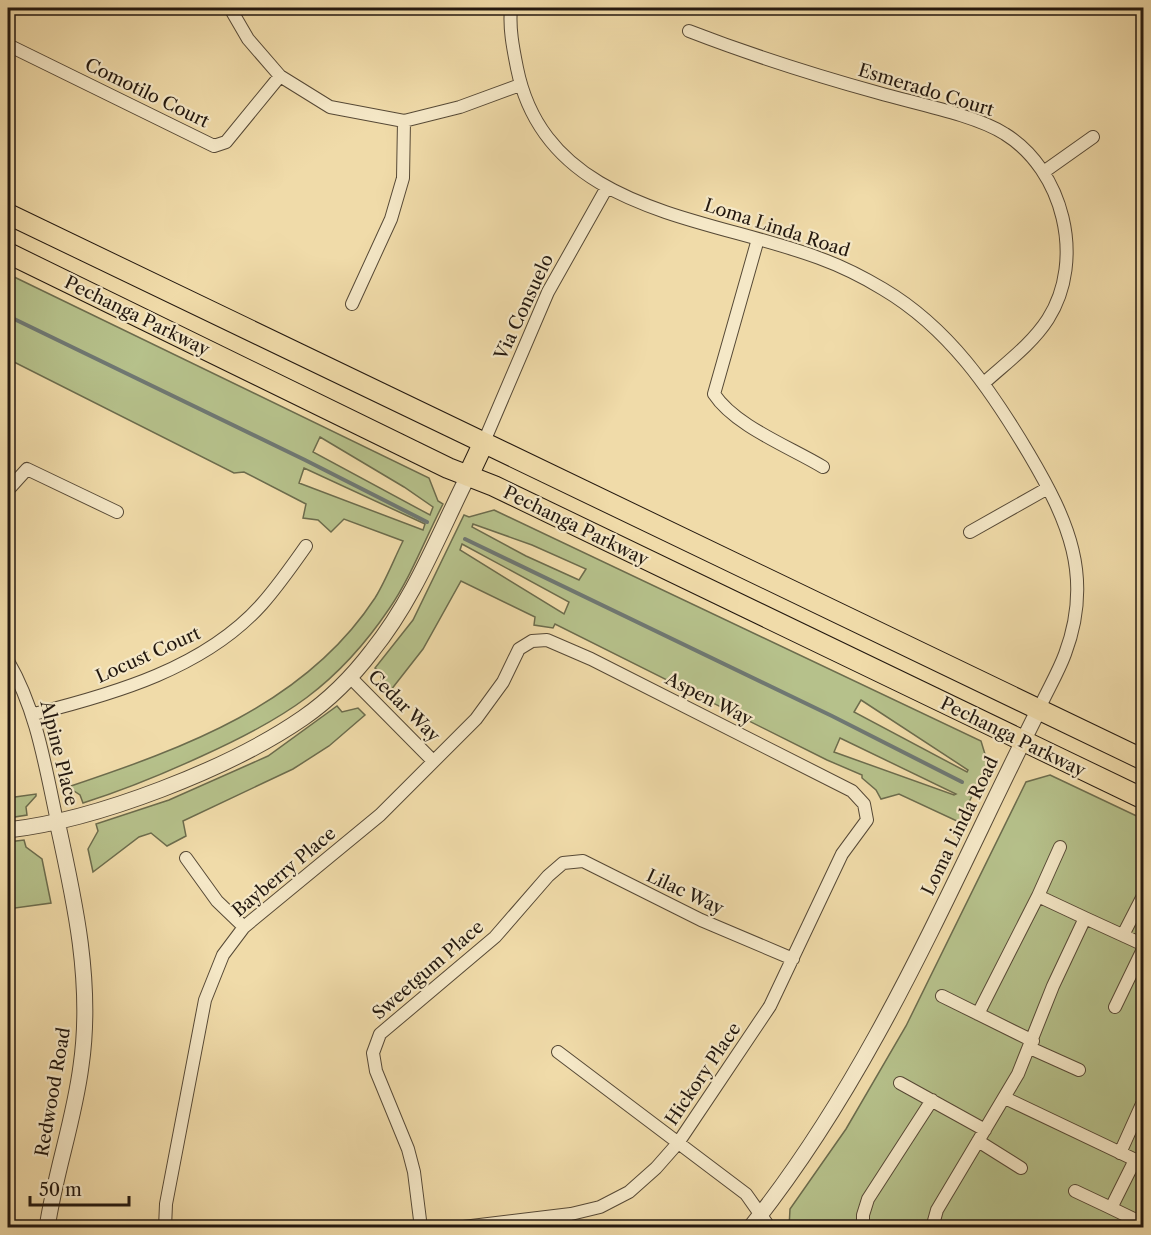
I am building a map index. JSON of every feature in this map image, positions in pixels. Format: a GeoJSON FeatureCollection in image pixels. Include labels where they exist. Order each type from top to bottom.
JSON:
{"type":"FeatureCollection","features":[{"type":"Feature","properties":{"kind":"main road","name":"Pechanga Parkway"},"geometry":{"type":"LineString","coordinates":[[8,214],[1143,760]]}},
{"type":"Feature","properties":{"kind":"main road","name":"Pechanga Parkway"},"geometry":{"type":"LineString","coordinates":[[8,253],[1143,799]]}},
{"type":"Feature","properties":{"kind":"main road"},"geometry":{"type":"LineString","coordinates":[[468,476],[483,444]]}},
{"type":"Feature","properties":{"kind":"street"},"geometry":{"type":"LineString","coordinates":[[230,8],[248,39],[280,76],[330,107],[404,121],[460,107],[520,85]]}},
{"type":"Feature","properties":{"kind":"street","name":"Loma Linda Road"},"geometry":{"type":"LineString","coordinates":[[511,8],[513,50],[520,85],[538,123],[556,148],[578,170],[606,189],[679,216],[820,258],[884,290],[921,315],[953,346],[984,383],[1062,513],[1072,546],[1077,603],[1073,629],[1065,656],[947,901],[862,1063],[841,1101],[750,1227]]}},
{"type":"Feature","properties":{"kind":"street","name":"Esmerado Court"},"geometry":{"type":"LineString","coordinates":[[689,31],[813,75],[959,116],[1003,132],[1021,146],[1045,171],[1062,216],[1066,262],[1064,281],[1058,300],[1038,332],[984,383]]}},
{"type":"Feature","properties":{"kind":"street","name":"Comotilo Court"},"geometry":{"type":"LineString","coordinates":[[8,45],[214,146],[226,142],[280,76]]}},
{"type":"Feature","properties":{"kind":"street"},"geometry":{"type":"LineString","coordinates":[[352,304],[391,219],[403,178],[404,121]]}},
{"type":"Feature","properties":{"kind":"street"},"geometry":{"type":"LineString","coordinates":[[1045,171],[1093,137]]}},
{"type":"Feature","properties":{"kind":"street","name":"Via Consuelo"},"geometry":{"type":"LineString","coordinates":[[483,444],[548,292],[606,189]]}},
{"type":"Feature","properties":{"kind":"street"},"geometry":{"type":"LineString","coordinates":[[758,239],[714,394],[723,407],[744,423],[823,467]]}},
{"type":"Feature","properties":{"kind":"street"},"geometry":{"type":"LineString","coordinates":[[8,490],[27,468],[117,512]]}},
{"type":"Feature","properties":{"kind":"street"},"geometry":{"type":"LineString","coordinates":[[8,830],[57,821],[116,806],[169,785],[264,741],[303,718],[350,677],[390,627],[413,591],[468,476]]}},
{"type":"Feature","properties":{"kind":"street"},"geometry":{"type":"LineString","coordinates":[[970,532],[1048,488]]}},
{"type":"Feature","properties":{"kind":"street","name":"Locust Court"},"geometry":{"type":"LineString","coordinates":[[34,714],[103,695],[133,684],[196,656],[218,643],[261,606],[306,546]]}},
{"type":"Feature","properties":{"kind":"street","name":"Bayberry Place"},"geometry":{"type":"LineString","coordinates":[[165,1227],[166,1204],[205,1000],[223,954],[244,927],[356,835],[477,719],[503,682],[519,649],[532,640]]}},
{"type":"Feature","properties":{"kind":"street","name":"Aspen Way"},"geometry":{"type":"LineString","coordinates":[[532,640],[547,640],[591,659],[852,791],[864,804]]}},
{"type":"Feature","properties":{"kind":"street","name":"Alpine Place"},"geometry":{"type":"LineString","coordinates":[[8,661],[34,714],[57,821]]}},
{"type":"Feature","properties":{"kind":"street","name":"Cedar Way"},"geometry":{"type":"LineString","coordinates":[[350,677],[433,761]]}},
{"type":"Feature","properties":{"kind":"street","name":"Hickory Place"},"geometry":{"type":"LineString","coordinates":[[455,1227],[542,1223],[600,1207],[628,1192],[656,1168],[678,1143],[770,1006],[842,854],[867,820],[864,804]]}},
{"type":"Feature","properties":{"kind":"street","name":"Redwood Road"},"geometry":{"type":"LineString","coordinates":[[47,1227],[81,1066],[85,1022],[85,978],[75,900],[57,821]]}},
{"type":"Feature","properties":{"kind":"street"},"geometry":{"type":"LineString","coordinates":[[978,1014],[1038,896],[1060,847]]}},
{"type":"Feature","properties":{"kind":"street"},"geometry":{"type":"LineString","coordinates":[[186,858],[217,901],[244,927]]}},
{"type":"Feature","properties":{"kind":"street","name":"Lilac Way"},"geometry":{"type":"LineString","coordinates":[[563,863],[583,861],[700,920],[793,959]]}},
{"type":"Feature","properties":{"kind":"street","name":"Sweetgum Place"},"geometry":{"type":"LineString","coordinates":[[421,1227],[414,1172],[408,1149],[376,1071],[373,1053],[380,1034],[495,937],[548,876],[563,863]]}},
{"type":"Feature","properties":{"kind":"street"},"geometry":{"type":"LineString","coordinates":[[1123,935],[1143,894]]}},
{"type":"Feature","properties":{"kind":"street"},"geometry":{"type":"LineString","coordinates":[[1038,896],[1143,946],[1115,1007]]}},
{"type":"Feature","properties":{"kind":"street"},"geometry":{"type":"LineString","coordinates":[[932,1227],[937,1210],[1005,1098],[1031,1045],[1053,986],[1086,918]]}},
{"type":"Feature","properties":{"kind":"street"},"geometry":{"type":"LineString","coordinates":[[942,996],[1079,1070]]}},
{"type":"Feature","properties":{"kind":"street"},"geometry":{"type":"LineString","coordinates":[[558,1052],[746,1194],[770,1227]]}},
{"type":"Feature","properties":{"kind":"street"},"geometry":{"type":"LineString","coordinates":[[900,1083],[932,1100],[1022,1168]]}},
{"type":"Feature","properties":{"kind":"street"},"geometry":{"type":"LineString","coordinates":[[1005,1098],[1139,1162],[1111,1208]]}},
{"type":"Feature","properties":{"kind":"street"},"geometry":{"type":"LineString","coordinates":[[863,1227],[863,1215],[868,1199],[932,1100]]}},
{"type":"Feature","properties":{"kind":"street"},"geometry":{"type":"LineString","coordinates":[[1120,1153],[1142,1104]]}},
{"type":"Feature","properties":{"kind":"street"},"geometry":{"type":"LineString","coordinates":[[1074,1191],[1143,1224]]}},
{"type":"Feature","properties":{"kind":"green space"},"geometry":{"type":"Polygon","coordinates":[[[8,274],[429,478],[438,501],[443,504],[397,597],[369,636],[329,680],[283,714],[231,742],[158,775],[83,803],[80,795],[68,787],[155,756],[239,718],[278,695],[314,667],[346,635],[375,598],[403,541],[344,519],[331,532],[318,520],[303,518],[306,504],[244,472],[234,473],[8,359],[8,274]],[[320,437],[313,452],[430,515],[433,507],[320,437]],[[304,468],[299,483],[423,530],[425,524],[304,468]]]}},
{"type":"Feature","properties":{"kind":"green space"},"geometry":{"type":"Polygon","coordinates":[[[494,510],[981,741],[988,764],[959,822],[899,794],[881,799],[876,790],[862,778],[862,775],[827,760],[555,624],[553,628],[534,625],[535,617],[461,581],[423,649],[387,695],[381,688],[381,672],[375,668],[413,620],[464,515],[469,517],[494,510]],[[473,524],[472,527],[526,556],[579,580],[586,569],[532,545],[473,524]],[[462,544],[460,550],[564,614],[569,602],[462,544]],[[861,700],[854,712],[967,772],[968,770],[861,700]],[[840,738],[834,752],[954,795],[956,794],[840,738]]]}},
{"type":"Feature","properties":{"kind":"green space"},"geometry":{"type":"Polygon","coordinates":[[[337,706],[342,712],[358,708],[365,715],[329,746],[293,769],[183,821],[186,836],[167,846],[151,833],[139,837],[93,872],[88,849],[98,831],[96,824],[169,800],[268,756],[337,706]]]}},
{"type":"Feature","properties":{"kind":"green space"},"geometry":{"type":"Polygon","coordinates":[[[1050,775],[1143,819],[1143,1227],[789,1228],[790,1209],[846,1129],[906,1026],[1026,782],[1050,775]]]}},
{"type":"Feature","properties":{"kind":"green space"},"geometry":{"type":"Polygon","coordinates":[[[36,794],[26,807],[27,815],[8,818],[8,798],[36,794]]]}},
{"type":"Feature","properties":{"kind":"green space"},"geometry":{"type":"Polygon","coordinates":[[[24,840],[26,847],[42,859],[51,903],[8,909],[8,842],[24,840]]]}},
{"type":"Feature","properties":{"kind":"waterway"},"geometry":{"type":"LineString","coordinates":[[8,316],[305,460],[427,522]]}},
{"type":"Feature","properties":{"kind":"waterway"},"geometry":{"type":"LineString","coordinates":[[465,539],[832,716],[962,782]]}}]}
